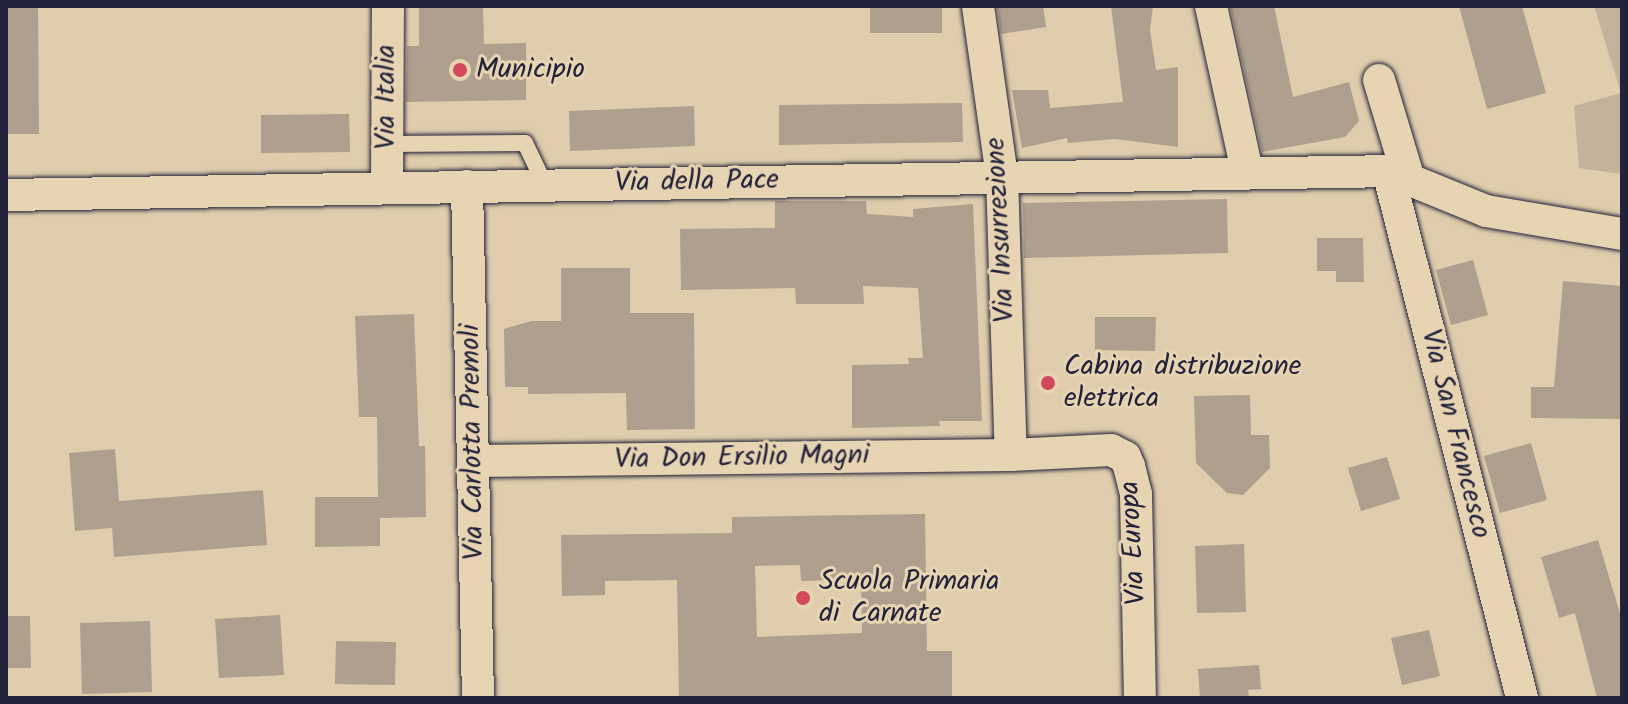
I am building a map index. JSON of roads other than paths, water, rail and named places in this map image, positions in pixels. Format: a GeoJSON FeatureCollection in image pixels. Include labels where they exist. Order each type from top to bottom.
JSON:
{"type":"FeatureCollection","features":[{"type":"Feature","properties":{"kind":"street","name":"Via Italia"},"geometry":{"type":"LineString","coordinates":[[387,188],[388,6]]}},
{"type":"Feature","properties":{"kind":"street","name":"Via Insurrezione"},"geometry":{"type":"LineString","coordinates":[[978,6],[1002,176],[1011,455]]}},
{"type":"Feature","properties":{"kind":"street"},"geometry":{"type":"LineString","coordinates":[[1211,6],[1247,171]]}},
{"type":"Feature","properties":{"kind":"street","name":"Via San Francesco"},"geometry":{"type":"LineString","coordinates":[[1379,80],[1398,174],[1522,698]]}},
{"type":"Feature","properties":{"kind":"street","name":"Via della Pace"},"geometry":{"type":"LineString","coordinates":[[6,195],[1247,171],[1398,174]]}},
{"type":"Feature","properties":{"kind":"street"},"geometry":{"type":"LineString","coordinates":[[1398,174],[1486,211],[1622,234]]}},
{"type":"Feature","properties":{"kind":"street","name":"Via Carlotta Premoli"},"geometry":{"type":"LineString","coordinates":[[467,186],[478,698]]}},
{"type":"Feature","properties":{"kind":"street","name":"Via Europa"},"geometry":{"type":"LineString","coordinates":[[1011,455],[1111,450],[1125,457],[1136,494],[1140,698]]}},
{"type":"Feature","properties":{"kind":"street","name":"Via Don Ersilio Magni"},"geometry":{"type":"LineString","coordinates":[[473,461],[1011,455]]}},
{"type":"Feature","properties":{"kind":"lane"},"geometry":{"type":"LineString","coordinates":[[387,144],[525,143],[545,185]]}},
{"type":"Feature","properties":{"kind":"place","name":"Municipio"},"geometry":{"type":"Point","coordinates":[460,70]}},
{"type":"Feature","properties":{"kind":"place","name":"Cabina distribuzione elettrica"},"geometry":{"type":"Point","coordinates":[1048,383]}},
{"type":"Feature","properties":{"kind":"place","name":"Scuola Primaria di Carnate"},"geometry":{"type":"Point","coordinates":[803,598]}}]}
